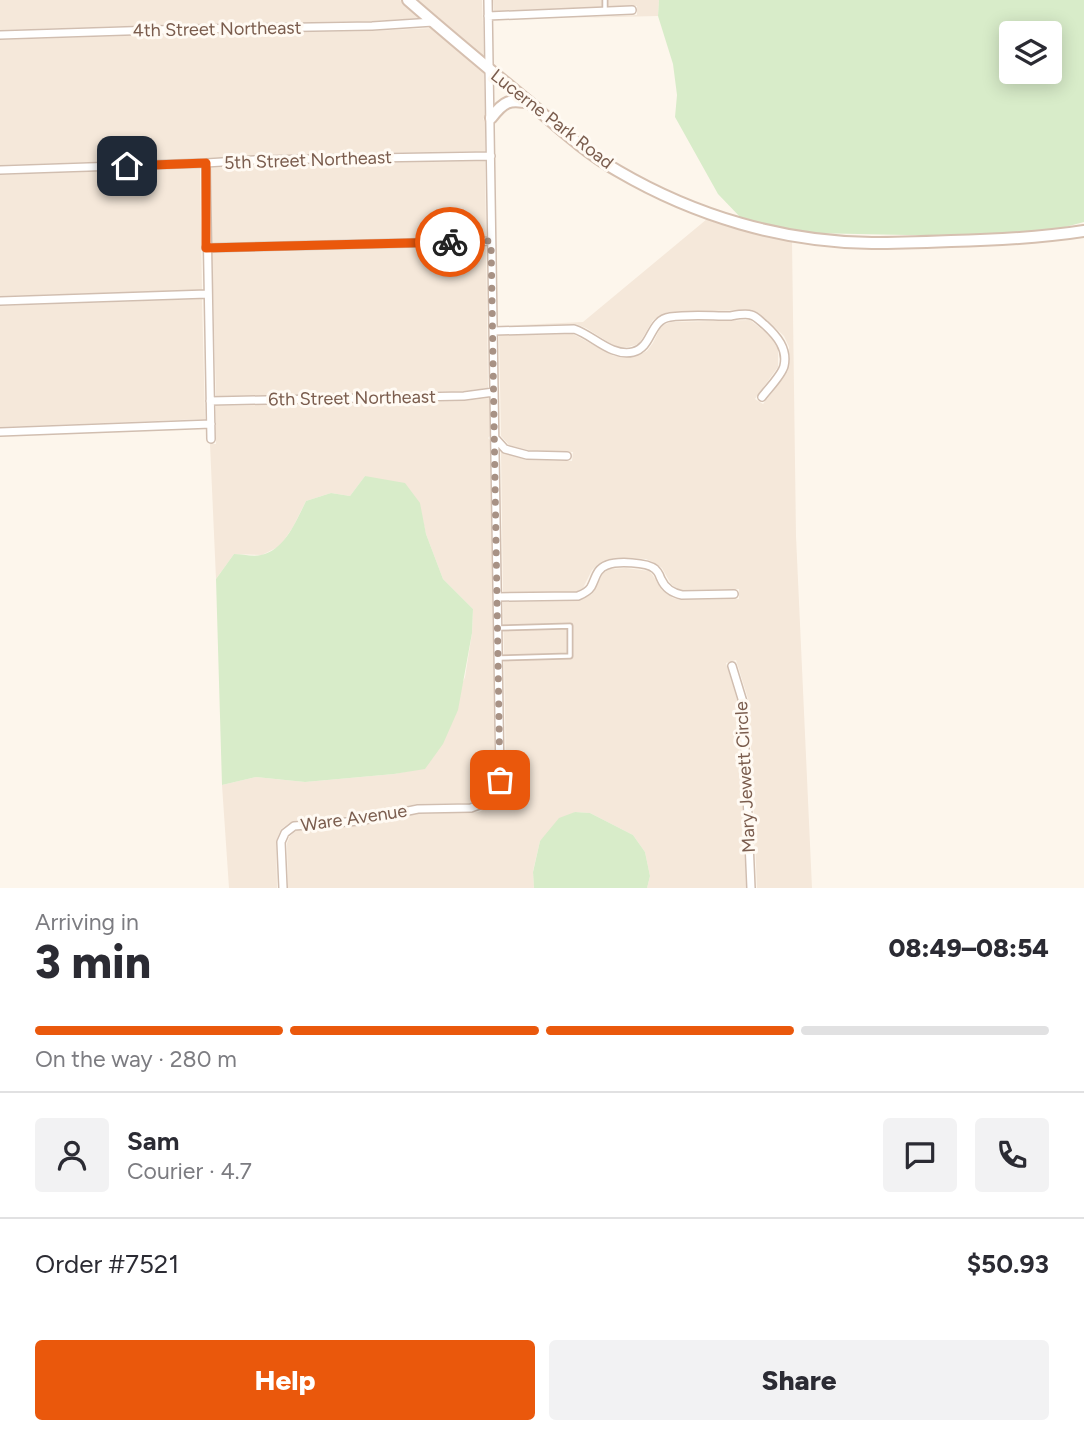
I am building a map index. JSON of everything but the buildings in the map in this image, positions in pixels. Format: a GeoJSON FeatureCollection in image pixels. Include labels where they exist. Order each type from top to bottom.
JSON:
{"type":"FeatureCollection","features":[{"type":"Feature","properties":{"kind":"main road","name":"Lucerne Park Road"},"geometry":{"type":"LineString","coordinates":[[408,0],[585,149],[640,183],[705,213],[772,232],[871,243],[1011,239],[1084,231]]}},
{"type":"Feature","properties":{"kind":"main road"},"geometry":{"type":"LineString","coordinates":[[491,118],[502,105],[509,102],[530,103]]}},
{"type":"Feature","properties":{"kind":"street"},"geometry":{"type":"LineString","coordinates":[[488,0],[499,658]]}},
{"type":"Feature","properties":{"kind":"street"},"geometry":{"type":"LineString","coordinates":[[488,16],[632,10]]}},
{"type":"Feature","properties":{"kind":"street","name":"4th Street Northeast"},"geometry":{"type":"LineString","coordinates":[[0,35],[372,26],[434,22]]}},
{"type":"Feature","properties":{"kind":"street","name":"5th Street Northeast"},"geometry":{"type":"LineString","coordinates":[[0,170],[266,160],[491,156]]}},
{"type":"Feature","properties":{"kind":"street"},"geometry":{"type":"LineString","coordinates":[[206,163],[211,439]]}},
{"type":"Feature","properties":{"kind":"street"},"geometry":{"type":"LineString","coordinates":[[206,248],[491,241]]}},
{"type":"Feature","properties":{"kind":"street"},"geometry":{"type":"LineString","coordinates":[[0,301],[207,294]]}},
{"type":"Feature","properties":{"kind":"street"},"geometry":{"type":"LineString","coordinates":[[494,331],[574,329],[616,351],[628,352],[642,348],[656,324],[670,317],[751,315],[772,331],[783,347],[784,368],[762,397]]}},
{"type":"Feature","properties":{"kind":"street","name":"6th Street Northeast"},"geometry":{"type":"LineString","coordinates":[[210,401],[464,396],[494,393]]}},
{"type":"Feature","properties":{"kind":"street"},"geometry":{"type":"LineString","coordinates":[[0,432],[211,424]]}},
{"type":"Feature","properties":{"kind":"street"},"geometry":{"type":"LineString","coordinates":[[495,438],[505,449],[527,455],[567,456]]}},
{"type":"Feature","properties":{"kind":"street"},"geometry":{"type":"LineString","coordinates":[[498,597],[578,596],[587,591],[600,569],[608,564],[626,563],[645,564],[657,570],[674,593],[734,594]]}},
{"type":"Feature","properties":{"kind":"street","name":"Ware Avenue"},"geometry":{"type":"LineString","coordinates":[[283,888],[281,842],[285,833],[294,826],[359,821],[418,809],[471,808],[494,795],[500,780],[499,658]]}},
{"type":"Feature","properties":{"kind":"street","name":"Mary Jewett Circle"},"geometry":{"type":"LineString","coordinates":[[732,666],[743,702],[751,888]]}},
{"type":"Feature","properties":{"kind":"lane"},"geometry":{"type":"LineString","coordinates":[[605,0],[605,12]]}},
{"type":"Feature","properties":{"kind":"lane"},"geometry":{"type":"LineString","coordinates":[[499,628],[570,626],[570,656],[499,658]]}},
{"type":"Feature","properties":{"kind":"shaded area"},"geometry":{"type":"Polygon","coordinates":[[[0,0],[400,0],[421,18],[0,30],[0,0]]]}},
{"type":"Feature","properties":{"kind":"shaded area"},"geometry":{"type":"Polygon","coordinates":[[[416,0],[482,0],[484,58],[439,20],[439,17],[416,0]]]}},
{"type":"Feature","properties":{"kind":"shaded area"},"geometry":{"type":"Polygon","coordinates":[[[493,0],[659,0],[658,16],[576,18],[637,15],[637,6],[494,11],[493,0]]]}},
{"type":"Feature","properties":{"kind":"shaded area"},"geometry":{"type":"Polygon","coordinates":[[[432,28],[484,72],[485,151],[254,155],[0,165],[0,40],[432,28]]]}},
{"type":"Feature","properties":{"kind":"shaded area"},"geometry":{"type":"Polygon","coordinates":[[[485,161],[486,236],[212,243],[211,168],[485,161]]]}},
{"type":"Feature","properties":{"kind":"shaded area"},"geometry":{"type":"Polygon","coordinates":[[[200,168],[202,290],[0,296],[0,175],[200,168]]]}},
{"type":"Feature","properties":{"kind":"shaded area"},"geometry":{"type":"Polygon","coordinates":[[[707,219],[792,241],[796,536],[812,888],[757,888],[749,702],[736,660],[726,663],[738,703],[746,888],[647,888],[650,876],[645,852],[633,835],[590,813],[575,812],[540,841],[533,871],[534,888],[288,888],[287,843],[297,830],[359,825],[418,814],[479,812],[500,796],[506,772],[503,602],[579,601],[592,594],[603,573],[610,569],[626,568],[649,571],[662,590],[673,598],[739,599],[739,589],[677,589],[662,568],[655,563],[646,559],[627,558],[608,559],[597,565],[583,588],[576,592],[503,592],[501,452],[527,460],[572,461],[573,452],[528,450],[509,445],[501,436],[499,335],[573,334],[614,356],[629,357],[647,351],[661,326],[671,322],[750,320],[768,334],[778,348],[778,367],[755,399],[763,404],[788,371],[789,347],[784,336],[766,319],[751,310],[668,312],[653,320],[639,344],[628,347],[618,347],[576,324],[499,326],[583,322],[707,219]]]}},
{"type":"Feature","properties":{"kind":"shaded area"},"geometry":{"type":"Polygon","coordinates":[[[486,246],[488,388],[463,391],[216,396],[212,253],[486,246]]]}},
{"type":"Feature","properties":{"kind":"shaded area"},"geometry":{"type":"Polygon","coordinates":[[[202,299],[205,419],[0,427],[0,306],[202,299]]]}},
{"type":"Feature","properties":{"kind":"shaded area"},"geometry":{"type":"Polygon","coordinates":[[[489,398],[495,772],[490,792],[470,803],[417,804],[358,816],[291,822],[281,829],[276,841],[277,888],[229,888],[222,785],[256,777],[305,782],[394,774],[425,768],[465,677],[473,609],[443,579],[426,534],[419,503],[365,476],[350,496],[331,493],[306,501],[280,546],[262,555],[234,554],[216,579],[210,444],[216,444],[216,406],[464,401],[489,398]]]}},
{"type":"Feature","properties":{"kind":"green space"},"geometry":{"type":"Polygon","coordinates":[[[659,0],[1084,0],[1084,222],[1050,231],[955,236],[810,233],[742,219],[718,194],[675,117],[677,95],[673,64],[658,16],[659,0]]]}},
{"type":"Feature","properties":{"kind":"green space"},"geometry":{"type":"Polygon","coordinates":[[[365,476],[405,483],[420,503],[426,534],[443,579],[473,609],[472,633],[458,710],[443,744],[425,769],[305,782],[256,777],[222,785],[216,579],[234,554],[258,556],[277,547],[289,534],[306,501],[331,493],[350,496],[365,476]]]}},
{"type":"Feature","properties":{"kind":"green space"},"geometry":{"type":"Polygon","coordinates":[[[575,812],[590,813],[633,835],[645,852],[650,876],[647,888],[534,888],[533,872],[540,841],[559,818],[575,812]]]}},
{"type":"Feature","properties":{"kind":"way so far"},"geometry":{"type":"LineString","coordinates":[[450,242],[491,241],[500,780]]}},
{"type":"Feature","properties":{"kind":"route"},"geometry":{"type":"LineString","coordinates":[[127,166],[206,163],[206,248],[450,242]]}}]}
